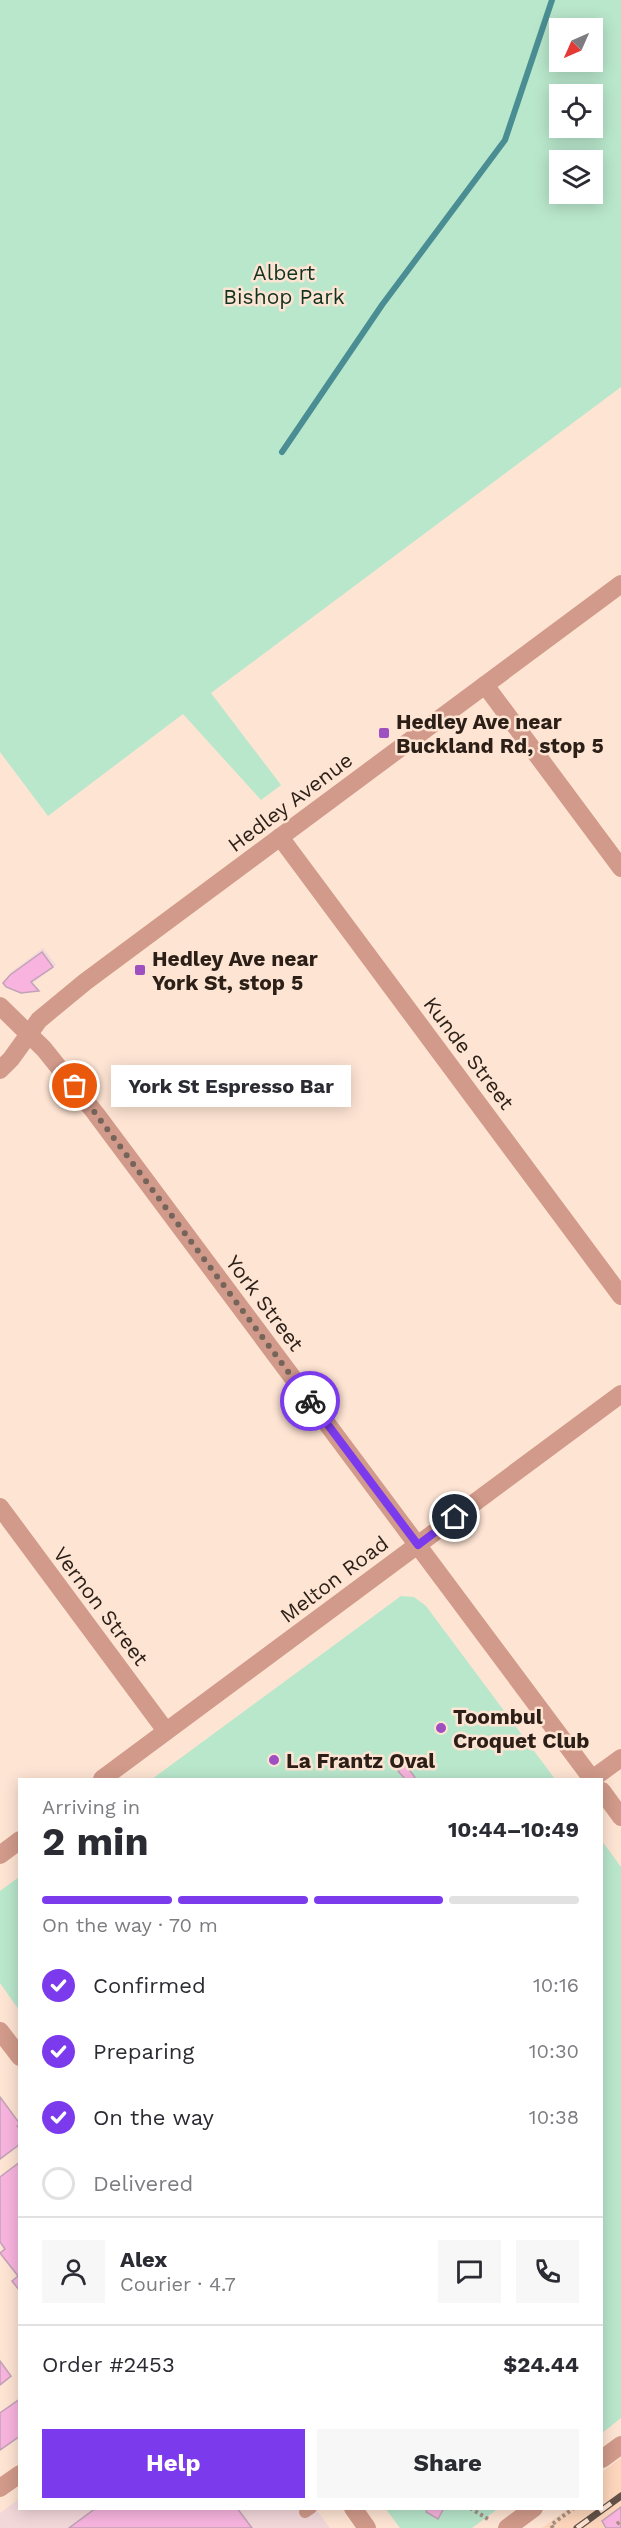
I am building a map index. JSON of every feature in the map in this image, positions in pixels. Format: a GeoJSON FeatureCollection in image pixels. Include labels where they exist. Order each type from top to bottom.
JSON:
{"type":"FeatureCollection","features":[{"type":"Feature","properties":{"kind":"street","name":"Hedley Avenue"},"geometry":{"type":"LineString","coordinates":[[0,1070],[11,1059],[39,1020],[86,982],[621,584]]}},
{"type":"Feature","properties":{"kind":"street"},"geometry":{"type":"LineString","coordinates":[[485,685],[621,868]]}},
{"type":"Feature","properties":{"kind":"street","name":"Kunde Street"},"geometry":{"type":"LineString","coordinates":[[280,837],[621,1296]]}},
{"type":"Feature","properties":{"kind":"street","name":"York Street"},"geometry":{"type":"LineString","coordinates":[[0,1006],[56,1063],[96,1114],[591,1778]]}},
{"type":"Feature","properties":{"kind":"street","name":"Melton Road"},"geometry":{"type":"LineString","coordinates":[[103,1778],[621,1394]]}},
{"type":"Feature","properties":{"kind":"street","name":"Vernon Street"},"geometry":{"type":"LineString","coordinates":[[0,1507],[166,1731]]}},
{"type":"Feature","properties":{"kind":"street"},"geometry":{"type":"LineString","coordinates":[[593,1778],[621,1758]]}},
{"type":"Feature","properties":{"kind":"street"},"geometry":{"type":"LineString","coordinates":[[603,1792],[621,1817]]}},
{"type":"Feature","properties":{"kind":"street"},"geometry":{"type":"LineString","coordinates":[[0,1855],[18,1842]]}},
{"type":"Feature","properties":{"kind":"street"},"geometry":{"type":"LineString","coordinates":[[0,2031],[18,2054]]}},
{"type":"Feature","properties":{"kind":"street"},"geometry":{"type":"LineString","coordinates":[[603,2458],[621,2445]]}},
{"type":"Feature","properties":{"kind":"street"},"geometry":{"type":"LineString","coordinates":[[0,2488],[18,2475]]}},
{"type":"Feature","properties":{"kind":"street"},"geometry":{"type":"LineString","coordinates":[[354,2510],[368,2528]]}},
{"type":"Feature","properties":{"kind":"street"},"geometry":{"type":"LineString","coordinates":[[507,2528],[531,2510]]}},
{"type":"Feature","properties":{"kind":"path"},"geometry":{"type":"LineString","coordinates":[[473,2510],[488,2519]]}},
{"type":"Feature","properties":{"kind":"path"},"geometry":{"type":"LineString","coordinates":[[547,2528],[572,2510]]}},
{"type":"Feature","properties":{"kind":"shaded area"},"geometry":{"type":"Polygon","coordinates":[[[43,948],[56,965],[33,983],[39,991],[21,993],[6,987],[3,983],[10,973],[43,948]]]}},
{"type":"Feature","properties":{"kind":"shaded area"},"geometry":{"type":"Polygon","coordinates":[[[621,2458],[621,2528],[542,2528],[566,2510],[603,2510],[603,2471],[621,2458]]]}},
{"type":"Feature","properties":{"kind":"shaded area"},"geometry":{"type":"Polygon","coordinates":[[[18,2500],[18,2510],[316,2510],[330,2528],[0,2528],[0,2513],[18,2500]]]}},
{"type":"Feature","properties":{"kind":"green space","name":"Albert Bishop Park"},"geometry":{"type":"Polygon","coordinates":[[[0,0],[621,0],[621,387],[211,693],[281,785],[261,800],[183,714],[48,816],[0,752],[0,0]]]}},
{"type":"Feature","properties":{"kind":"green space"},"geometry":{"type":"Polygon","coordinates":[[[401,1596],[414,1597],[426,1606],[554,1778],[153,1778],[401,1596]]]}},
{"type":"Feature","properties":{"kind":"green space"},"geometry":{"type":"Polygon","coordinates":[[[603,1842],[621,1867],[621,2418],[603,2432],[603,1842]]]}},
{"type":"Feature","properties":{"kind":"green space"},"geometry":{"type":"Polygon","coordinates":[[[18,1878],[18,2009],[0,1983],[0,1891],[18,1878]]]}},
{"type":"Feature","properties":{"kind":"green space"},"geometry":{"type":"Polygon","coordinates":[[[386,2510],[496,2510],[472,2528],[400,2528],[386,2510]]]}},
{"type":"Feature","properties":{"kind":"building"},"geometry":{"type":"Polygon","coordinates":[[[42,952],[53,967],[31,982],[39,991],[21,993],[6,987],[3,983],[10,975],[42,952]]]}},
{"type":"Feature","properties":{"kind":"building","name":"Toombul Croquet Club"},"geometry":{"type":"Polygon","coordinates":[[[406,1765],[415,1778],[404,1778],[398,1771],[406,1765]]]}},
{"type":"Feature","properties":{"kind":"building"},"geometry":{"type":"Polygon","coordinates":[[[0,2097],[18,2121],[18,2146],[0,2159],[0,2097]]]}},
{"type":"Feature","properties":{"kind":"building"},"geometry":{"type":"Polygon","coordinates":[[[18,2164],[18,2276],[0,2253],[5,2249],[0,2242],[0,2177],[18,2164]]]}},
{"type":"Feature","properties":{"kind":"building"},"geometry":{"type":"Polygon","coordinates":[[[18,2276],[18,2288],[12,2281],[18,2276]]]}},
{"type":"Feature","properties":{"kind":"building"},"geometry":{"type":"Polygon","coordinates":[[[0,2361],[11,2376],[0,2385],[0,2361]]]}},
{"type":"Feature","properties":{"kind":"building"},"geometry":{"type":"Polygon","coordinates":[[[18,2400],[18,2437],[0,2450],[0,2413],[18,2400]]]}},
{"type":"Feature","properties":{"kind":"building"},"geometry":{"type":"Polygon","coordinates":[[[621,2507],[621,2528],[606,2528],[602,2521],[621,2507]]]}},
{"type":"Feature","properties":{"kind":"building"},"geometry":{"type":"Polygon","coordinates":[[[93,2510],[238,2510],[252,2528],[69,2528],[93,2510]]]}},
{"type":"Feature","properties":{"kind":"building"},"geometry":{"type":"Polygon","coordinates":[[[427,2510],[443,2510],[438,2519],[426,2512],[427,2510]]]}},
{"type":"Feature","properties":{"kind":"waterway"},"geometry":{"type":"LineString","coordinates":[[282,452],[382,305],[505,140],[552,0]]}},
{"type":"Feature","properties":{"kind":"railway"},"geometry":{"type":"LineString","coordinates":[[603,2509],[621,2496]]}},
{"type":"Feature","properties":{"kind":"railway"},"geometry":{"type":"LineString","coordinates":[[577,2528],[602,2510]]}},
{"type":"Feature","properties":{"kind":"way so far"},"geometry":{"type":"LineString","coordinates":[[75,1086],[310,1401]]}},
{"type":"Feature","properties":{"kind":"place","name":"Hedley Ave near Buckland Rd, stop 5"},"geometry":{"type":"Point","coordinates":[384,733]}},
{"type":"Feature","properties":{"kind":"place","name":"Hedley Ave near York St, stop 5"},"geometry":{"type":"Point","coordinates":[140,970]}},
{"type":"Feature","properties":{"kind":"place","name":"York St Espresso Bar"},"geometry":{"type":"Point","coordinates":[75,1086]}},
{"type":"Feature","properties":{"kind":"place","name":"Toombul Croquet Club"},"geometry":{"type":"Point","coordinates":[441,1728]}},
{"type":"Feature","properties":{"kind":"place","name":"La Frantz Oval"},"geometry":{"type":"Point","coordinates":[274,1760]}},
{"type":"Feature","properties":{"kind":"route"},"geometry":{"type":"LineString","coordinates":[[310,1401],[418,1545],[455,1517]]}}]}
